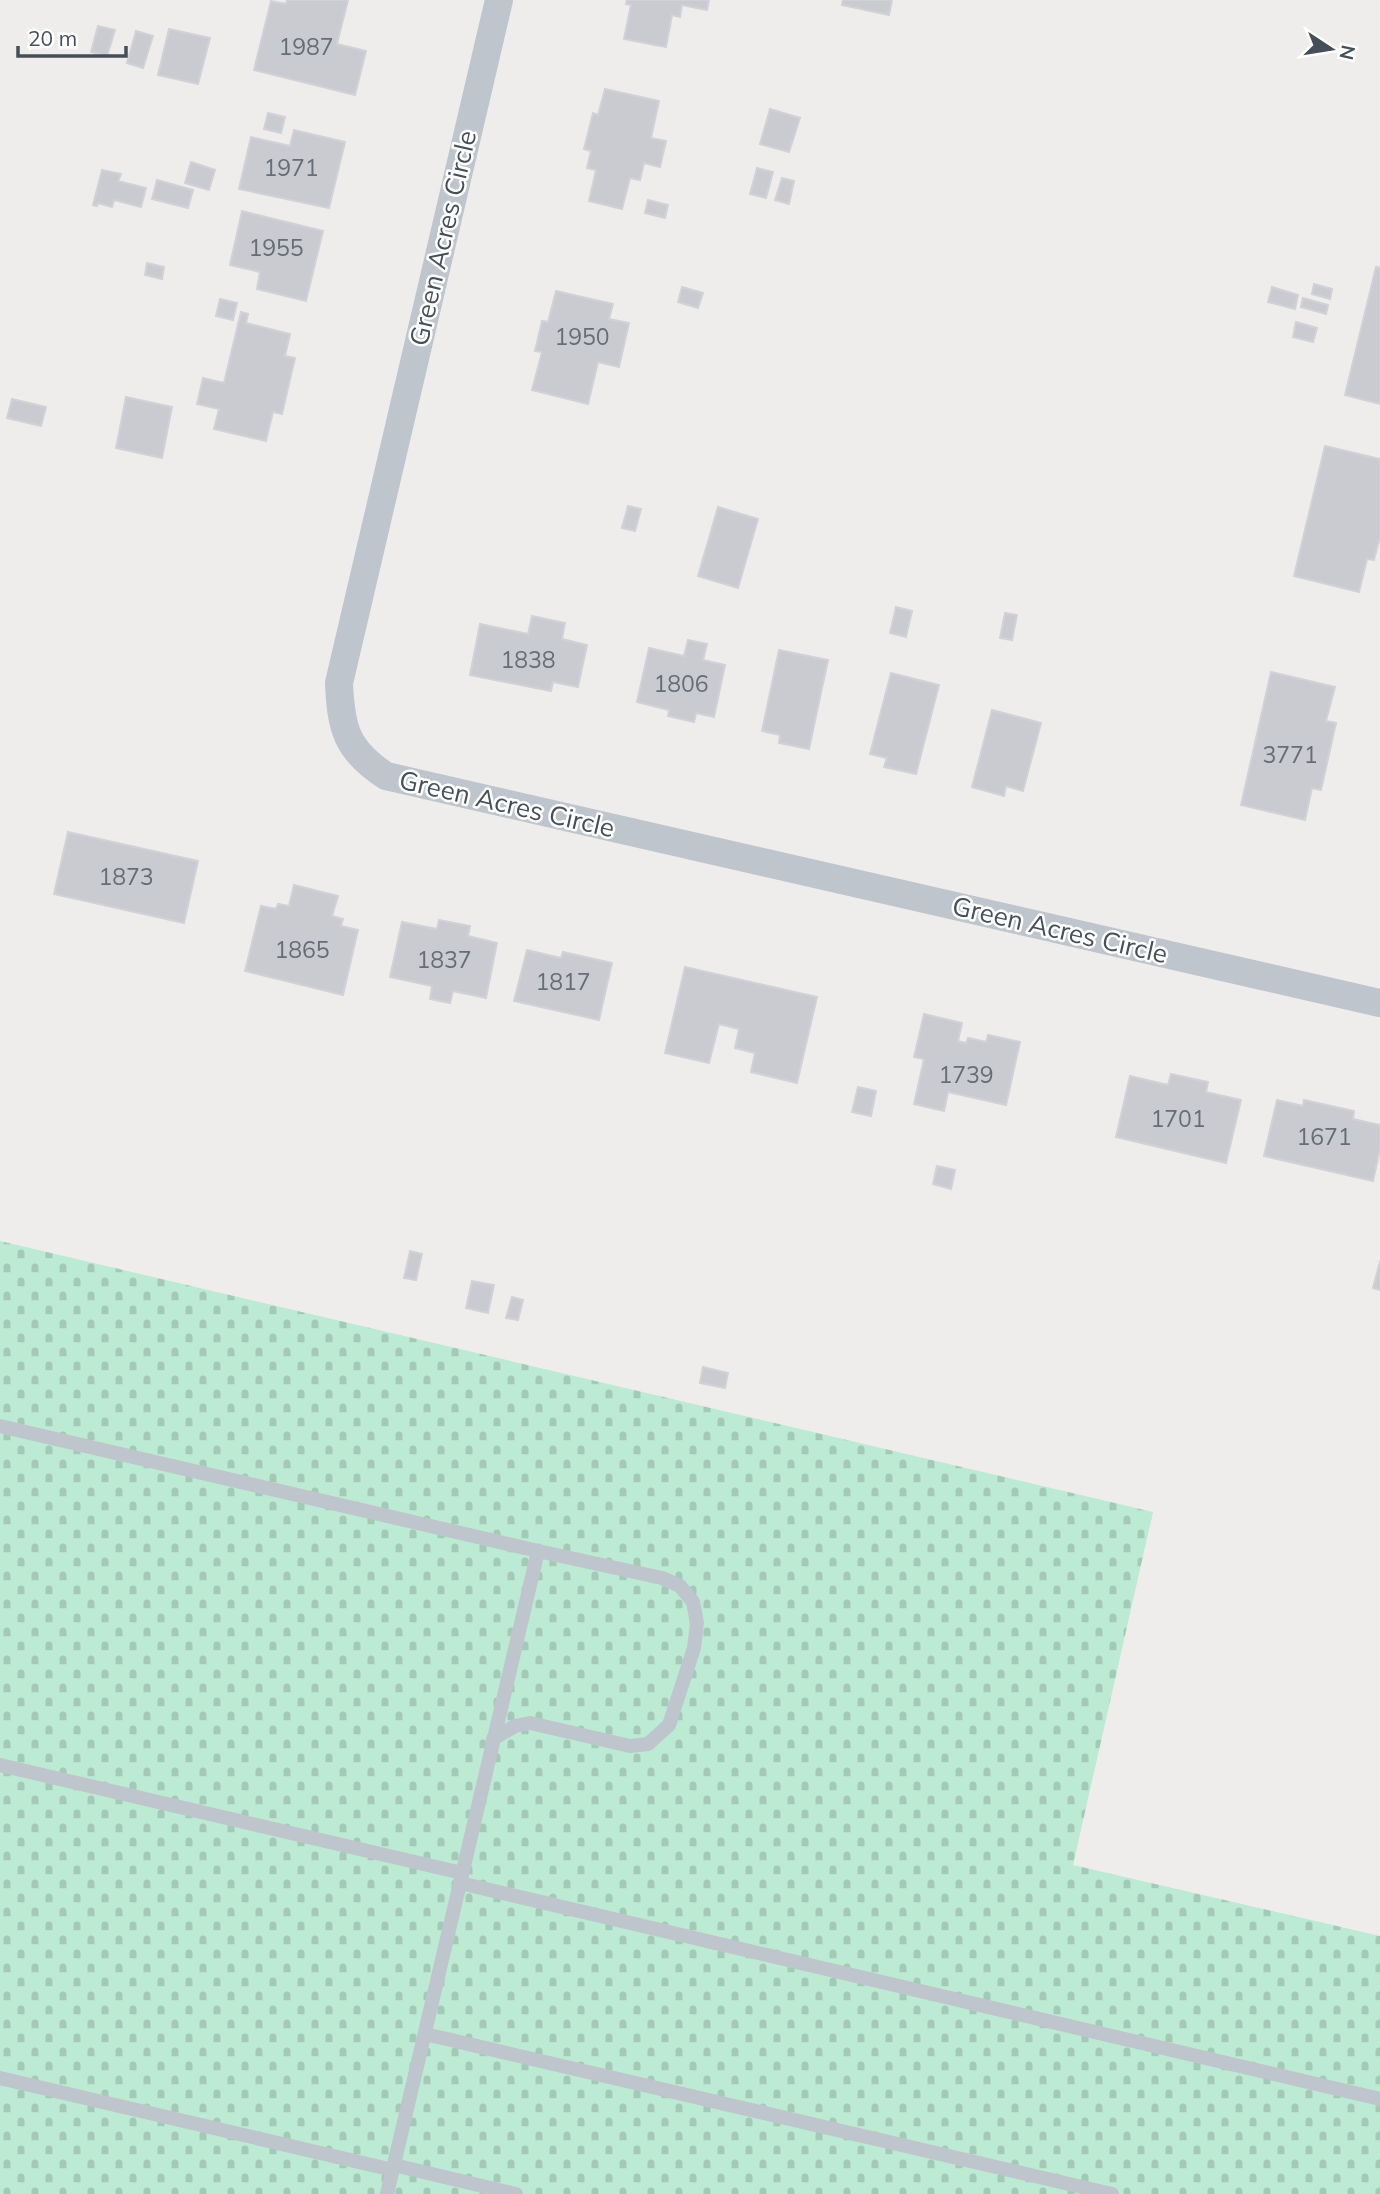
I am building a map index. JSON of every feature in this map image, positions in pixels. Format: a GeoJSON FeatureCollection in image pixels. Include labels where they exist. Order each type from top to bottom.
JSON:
{"type":"FeatureCollection","features":[{"type":"Feature","properties":{"kind":"street","name":"Green Acres Circle"},"geometry":{"type":"LineString","coordinates":[[499,0],[339,683],[340,716],[350,742],[365,763],[386,776],[1380,1003]]}},
{"type":"Feature","properties":{"kind":"lane"},"geometry":{"type":"LineString","coordinates":[[0,1426],[662,1578],[680,1587],[693,1602],[697,1623],[694,1648],[669,1725],[648,1744],[630,1746],[530,1723],[515,1726],[494,1739]]}},
{"type":"Feature","properties":{"kind":"lane"},"geometry":{"type":"LineString","coordinates":[[387,2194],[538,1551]]}},
{"type":"Feature","properties":{"kind":"lane"},"geometry":{"type":"LineString","coordinates":[[0,1765],[1380,2099]]}},
{"type":"Feature","properties":{"kind":"lane"},"geometry":{"type":"LineString","coordinates":[[425,2034],[1112,2194]]}},
{"type":"Feature","properties":{"kind":"lane"},"geometry":{"type":"LineString","coordinates":[[0,2078],[516,2194]]}},
{"type":"Feature","properties":{"kind":"green space"},"geometry":{"type":"Polygon","coordinates":[[[0,1241],[1153,1512],[1073,1865],[1380,1936],[1380,2194],[0,2194],[0,1241]]]}},
{"type":"Feature","properties":{"kind":"building"},"geometry":{"type":"Polygon","coordinates":[[[287,0],[348,0],[337,44],[366,51],[355,95],[254,70],[271,1],[286,4],[287,0]]]}},
{"type":"Feature","properties":{"kind":"building"},"geometry":{"type":"Polygon","coordinates":[[[627,0],[709,0],[707,10],[682,5],[680,17],[672,15],[666,47],[624,39],[631,5],[626,4],[627,0]]]}},
{"type":"Feature","properties":{"kind":"building"},"geometry":{"type":"Polygon","coordinates":[[[843,0],[892,0],[889,15],[842,5],[843,0]]]}},
{"type":"Feature","properties":{"kind":"building"},"geometry":{"type":"Polygon","coordinates":[[[98,26],[115,30],[107,56],[91,52],[98,26]]]}},
{"type":"Feature","properties":{"kind":"building"},"geometry":{"type":"Polygon","coordinates":[[[169,29],[210,38],[198,84],[158,75],[169,29]]]}},
{"type":"Feature","properties":{"kind":"building"},"geometry":{"type":"Polygon","coordinates":[[[136,31],[153,36],[143,68],[127,63],[136,31]]]}},
{"type":"Feature","properties":{"kind":"building"},"geometry":{"type":"Polygon","coordinates":[[[605,89],[659,101],[651,138],[666,141],[660,167],[644,163],[640,180],[630,178],[622,209],[589,201],[596,170],[587,168],[591,151],[584,149],[593,113],[598,115],[605,89]]]}},
{"type":"Feature","properties":{"kind":"building"},"geometry":{"type":"Polygon","coordinates":[[[770,109],[800,118],[789,152],[760,144],[770,109]]]}},
{"type":"Feature","properties":{"kind":"building"},"geometry":{"type":"Polygon","coordinates":[[[268,113],[285,117],[281,133],[264,129],[268,113]]]}},
{"type":"Feature","properties":{"kind":"building"},"geometry":{"type":"Polygon","coordinates":[[[294,130],[345,142],[329,208],[239,189],[251,137],[290,146],[294,130]]]}},
{"type":"Feature","properties":{"kind":"building"},"geometry":{"type":"Polygon","coordinates":[[[191,162],[215,170],[209,190],[185,183],[191,162]]]}},
{"type":"Feature","properties":{"kind":"building"},"geometry":{"type":"Polygon","coordinates":[[[757,168],[773,172],[766,198],[750,194],[757,168]]]}},
{"type":"Feature","properties":{"kind":"building"},"geometry":{"type":"Polygon","coordinates":[[[102,170],[121,174],[118,181],[146,188],[141,207],[114,200],[112,207],[98,203],[97,206],[93,205],[102,170]]]}},
{"type":"Feature","properties":{"kind":"building"},"geometry":{"type":"Polygon","coordinates":[[[782,178],[794,181],[789,204],[775,200],[782,178]]]}},
{"type":"Feature","properties":{"kind":"building"},"geometry":{"type":"Polygon","coordinates":[[[157,180],[193,190],[188,208],[152,199],[157,180]]]}},
{"type":"Feature","properties":{"kind":"building"},"geometry":{"type":"Polygon","coordinates":[[[648,200],[668,205],[665,218],[645,213],[648,200]]]}},
{"type":"Feature","properties":{"kind":"building"},"geometry":{"type":"Polygon","coordinates":[[[242,211],[323,231],[306,301],[257,289],[260,272],[230,265],[242,211]]]}},
{"type":"Feature","properties":{"kind":"building"},"geometry":{"type":"Polygon","coordinates":[[[147,263],[164,267],[162,279],[145,275],[147,263]]]}},
{"type":"Feature","properties":{"kind":"building"},"geometry":{"type":"Polygon","coordinates":[[[1376,267],[1380,268],[1380,404],[1345,395],[1376,267]]]}},
{"type":"Feature","properties":{"kind":"building"},"geometry":{"type":"Polygon","coordinates":[[[1314,284],[1332,289],[1330,299],[1312,294],[1314,284]]]}},
{"type":"Feature","properties":{"kind":"building"},"geometry":{"type":"Polygon","coordinates":[[[682,287],[703,293],[698,308],[678,302],[682,287]]]}},
{"type":"Feature","properties":{"kind":"building"},"geometry":{"type":"Polygon","coordinates":[[[1272,287],[1298,295],[1295,309],[1268,302],[1272,287]]]}},
{"type":"Feature","properties":{"kind":"building"},"geometry":{"type":"Polygon","coordinates":[[[556,291],[613,304],[609,319],[629,323],[619,367],[598,362],[588,404],[532,390],[542,352],[535,351],[542,321],[548,322],[556,291]]]}},
{"type":"Feature","properties":{"kind":"building"},"geometry":{"type":"Polygon","coordinates":[[[1303,298],[1328,305],[1326,314],[1301,307],[1303,298]]]}},
{"type":"Feature","properties":{"kind":"building"},"geometry":{"type":"Polygon","coordinates":[[[220,299],[237,303],[233,320],[216,316],[220,299]]]}},
{"type":"Feature","properties":{"kind":"building"},"geometry":{"type":"Polygon","coordinates":[[[241,312],[248,314],[246,323],[290,334],[285,356],[295,358],[282,414],[273,412],[266,441],[214,429],[219,409],[197,404],[203,378],[224,383],[241,312]]]}},
{"type":"Feature","properties":{"kind":"building"},"geometry":{"type":"Polygon","coordinates":[[[1296,322],[1317,328],[1313,342],[1293,337],[1296,322]]]}},
{"type":"Feature","properties":{"kind":"building"},"geometry":{"type":"Polygon","coordinates":[[[126,397],[172,407],[162,458],[116,448],[126,397]]]}},
{"type":"Feature","properties":{"kind":"building"},"geometry":{"type":"Polygon","coordinates":[[[12,399],[46,407],[41,426],[7,418],[12,399]]]}},
{"type":"Feature","properties":{"kind":"building"},"geometry":{"type":"Polygon","coordinates":[[[1325,446],[1380,459],[1380,536],[1374,560],[1367,559],[1359,592],[1294,576],[1325,446]]]}},
{"type":"Feature","properties":{"kind":"building"},"geometry":{"type":"Polygon","coordinates":[[[628,506],[641,509],[635,531],[622,528],[628,506]]]}},
{"type":"Feature","properties":{"kind":"building"},"geometry":{"type":"Polygon","coordinates":[[[718,507],[758,519],[738,588],[698,576],[718,507]]]}},
{"type":"Feature","properties":{"kind":"building"},"geometry":{"type":"Polygon","coordinates":[[[896,607],[912,611],[906,637],[890,633],[896,607]]]}},
{"type":"Feature","properties":{"kind":"building"},"geometry":{"type":"Polygon","coordinates":[[[1005,613],[1017,615],[1012,640],[1000,638],[1005,613]]]}},
{"type":"Feature","properties":{"kind":"building"},"geometry":{"type":"Polygon","coordinates":[[[532,616],[565,623],[562,639],[587,645],[578,687],[553,682],[551,691],[470,675],[480,624],[528,634],[532,616]]]}},
{"type":"Feature","properties":{"kind":"building"},"geometry":{"type":"Polygon","coordinates":[[[688,640],[707,644],[703,660],[725,665],[714,717],[696,713],[694,722],[668,716],[669,710],[637,702],[649,648],[684,656],[688,640]]]}},
{"type":"Feature","properties":{"kind":"building"},"geometry":{"type":"Polygon","coordinates":[[[779,650],[828,660],[809,749],[779,743],[780,735],[762,731],[779,650]]]}},
{"type":"Feature","properties":{"kind":"building"},"geometry":{"type":"Polygon","coordinates":[[[1271,672],[1335,687],[1326,721],[1336,723],[1321,790],[1312,788],[1305,820],[1241,805],[1271,672]]]}},
{"type":"Feature","properties":{"kind":"building"},"geometry":{"type":"Polygon","coordinates":[[[891,673],[939,685],[916,774],[884,767],[887,758],[870,754],[891,673]]]}},
{"type":"Feature","properties":{"kind":"building"},"geometry":{"type":"Polygon","coordinates":[[[992,710],[1041,723],[1023,791],[1006,786],[1004,796],[972,787],[992,710]]]}},
{"type":"Feature","properties":{"kind":"building"},"geometry":{"type":"Polygon","coordinates":[[[68,832],[198,861],[184,923],[54,894],[68,832]]]}},
{"type":"Feature","properties":{"kind":"building"},"geometry":{"type":"Polygon","coordinates":[[[294,885],[338,896],[332,916],[343,919],[341,926],[358,930],[343,995],[245,971],[261,906],[276,909],[278,904],[289,906],[294,885]]]}},
{"type":"Feature","properties":{"kind":"building"},"geometry":{"type":"Polygon","coordinates":[[[439,920],[470,926],[468,936],[497,943],[486,998],[453,991],[450,1003],[430,999],[432,986],[390,977],[402,922],[437,929],[439,920]]]}},
{"type":"Feature","properties":{"kind":"building"},"geometry":{"type":"Polygon","coordinates":[[[527,950],[561,958],[563,952],[612,963],[599,1020],[514,1001],[527,950]]]}},
{"type":"Feature","properties":{"kind":"building"},"geometry":{"type":"Polygon","coordinates":[[[685,967],[817,997],[797,1083],[751,1072],[755,1053],[735,1048],[739,1029],[719,1024],[709,1063],[665,1053],[685,967]]]}},
{"type":"Feature","properties":{"kind":"building"},"geometry":{"type":"Polygon","coordinates":[[[924,1014],[962,1023],[958,1041],[966,1043],[968,1038],[986,1042],[988,1035],[1020,1042],[1006,1105],[948,1092],[944,1111],[914,1104],[924,1059],[914,1057],[924,1014]]]}},
{"type":"Feature","properties":{"kind":"building"},"geometry":{"type":"Polygon","coordinates":[[[1171,1074],[1208,1082],[1206,1092],[1241,1100],[1226,1163],[1116,1137],[1130,1076],[1168,1085],[1171,1074]]]}},
{"type":"Feature","properties":{"kind":"building"},"geometry":{"type":"Polygon","coordinates":[[[858,1087],[876,1091],[871,1116],[852,1112],[858,1087]]]}},
{"type":"Feature","properties":{"kind":"building"},"geometry":{"type":"Polygon","coordinates":[[[1277,1100],[1303,1106],[1304,1100],[1354,1111],[1353,1119],[1380,1125],[1380,1149],[1373,1181],[1264,1156],[1277,1100]]]}},
{"type":"Feature","properties":{"kind":"building"},"geometry":{"type":"Polygon","coordinates":[[[937,1166],[955,1170],[951,1189],[933,1184],[937,1166]]]}},
{"type":"Feature","properties":{"kind":"building"},"geometry":{"type":"Polygon","coordinates":[[[410,1251],[422,1254],[416,1280],[404,1278],[410,1251]]]}},
{"type":"Feature","properties":{"kind":"building"},"geometry":{"type":"Polygon","coordinates":[[[1380,1261],[1380,1290],[1373,1288],[1380,1261]]]}},
{"type":"Feature","properties":{"kind":"building"},"geometry":{"type":"Polygon","coordinates":[[[472,1281],[494,1285],[488,1313],[466,1308],[472,1281]]]}},
{"type":"Feature","properties":{"kind":"building"},"geometry":{"type":"Polygon","coordinates":[[[512,1297],[523,1300],[518,1320],[506,1318],[512,1297]]]}},
{"type":"Feature","properties":{"kind":"building"},"geometry":{"type":"Polygon","coordinates":[[[703,1367],[728,1373],[725,1388],[700,1383],[703,1367]]]}}]}
